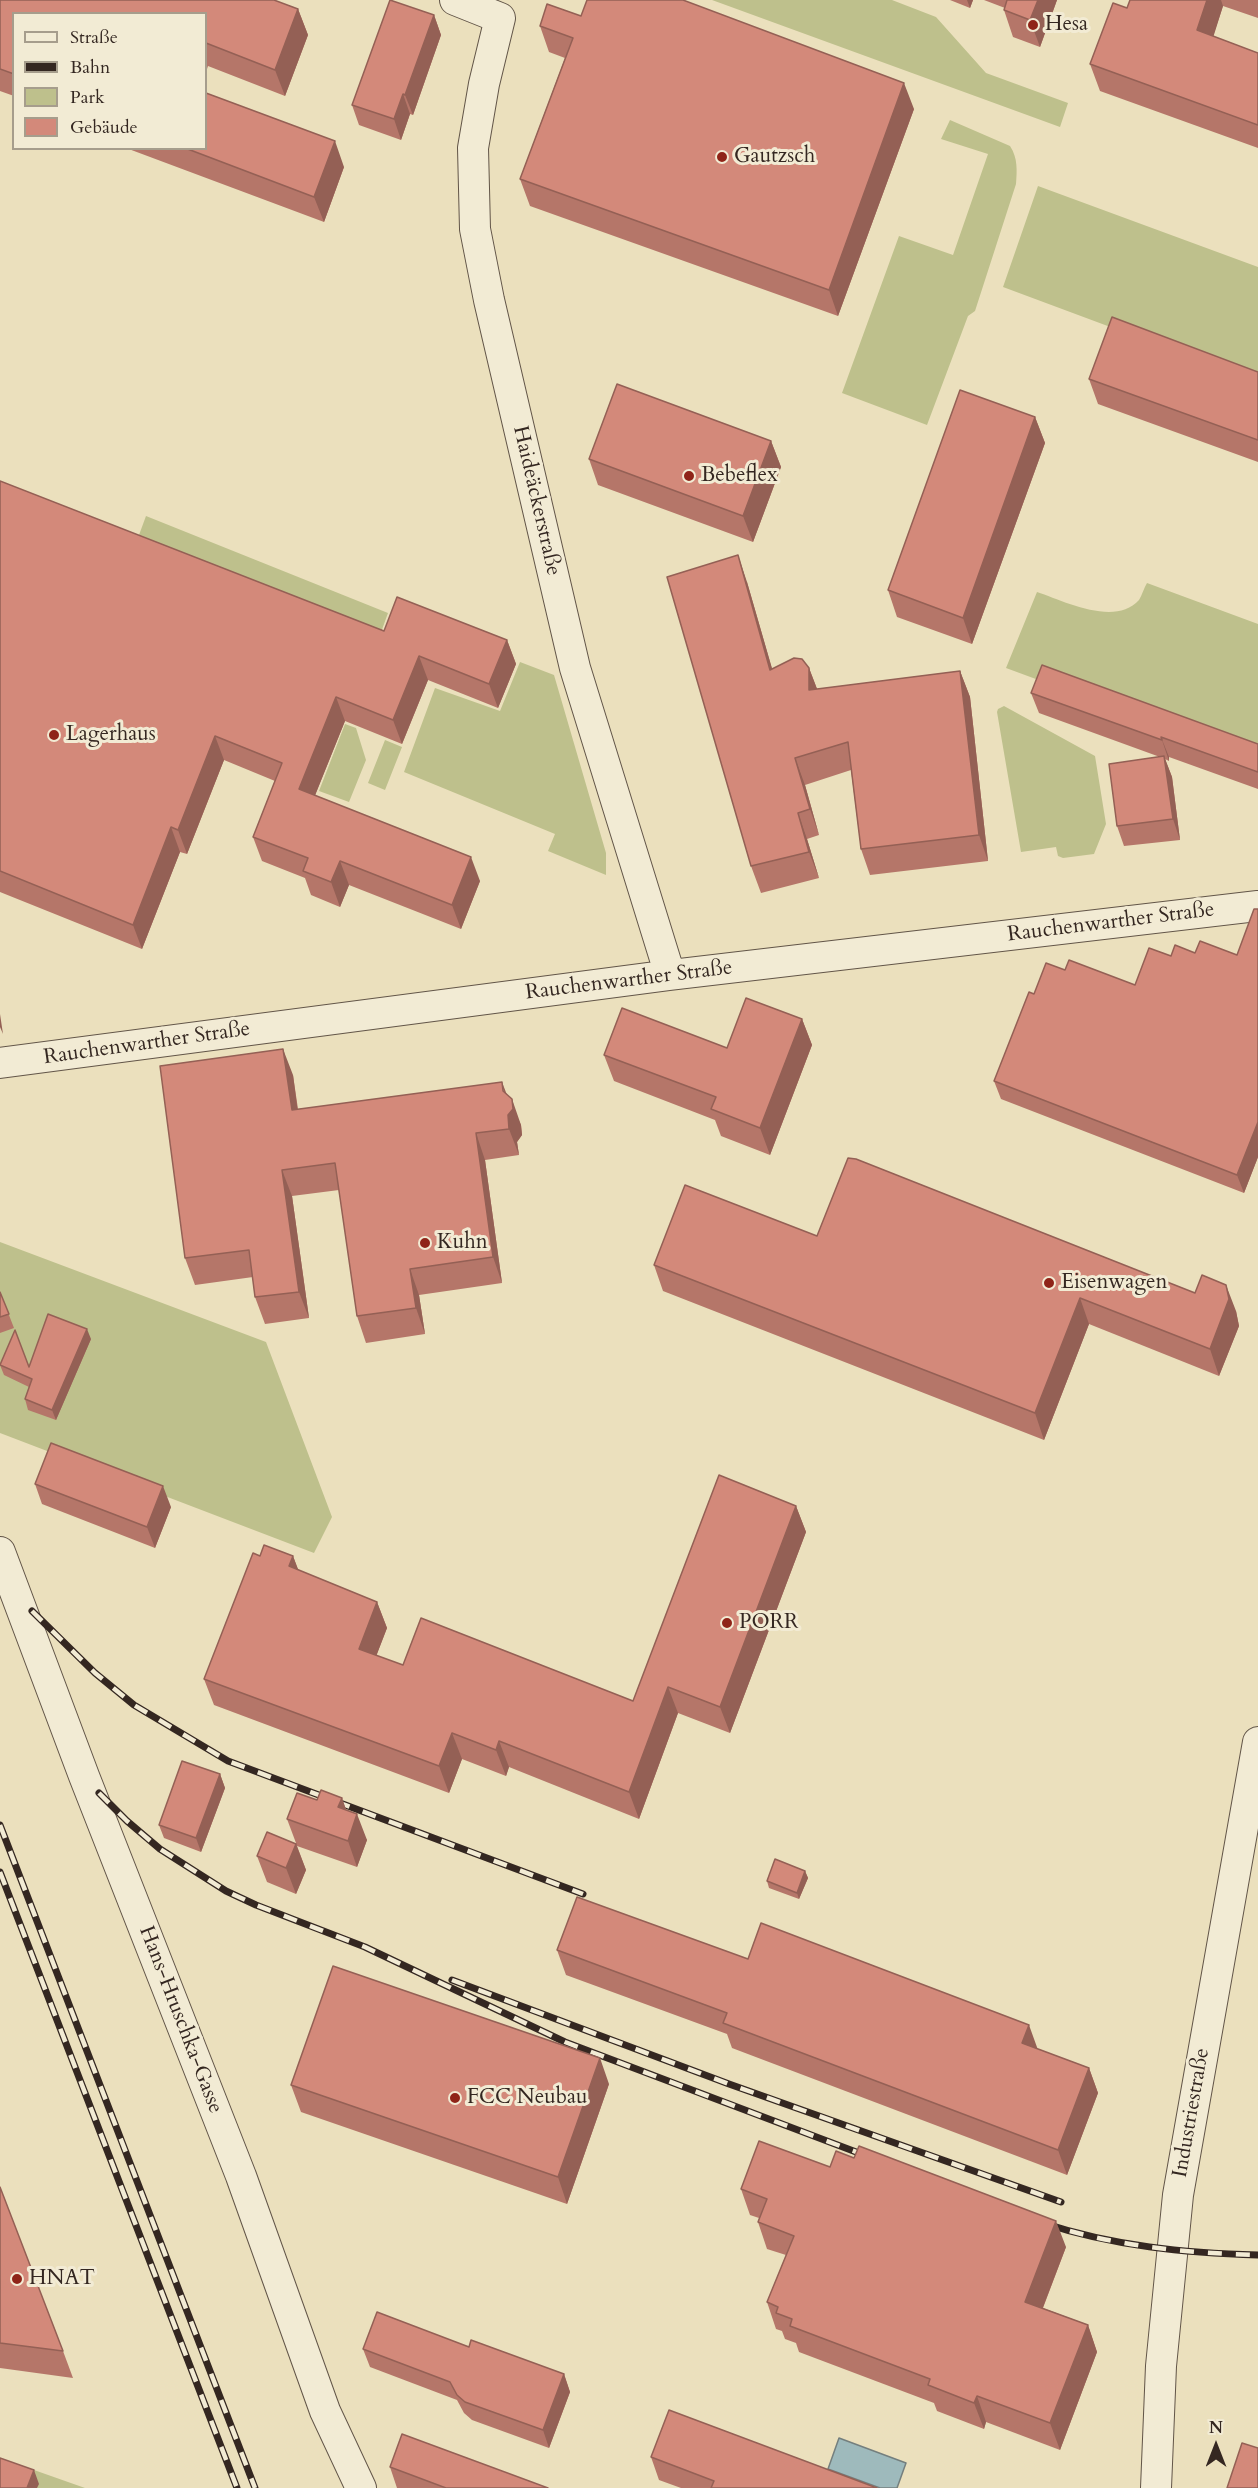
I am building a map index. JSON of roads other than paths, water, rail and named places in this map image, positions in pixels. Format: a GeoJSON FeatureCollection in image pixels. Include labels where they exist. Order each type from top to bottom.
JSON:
{"type":"FeatureCollection","features":[{"type":"Feature","properties":{"kind":"street","name":"Haideäckerstraße"},"geometry":{"type":"LineString","coordinates":[[455,0],[503,9],[484,84],[473,148],[475,229],[489,300],[575,668],[670,975]]}},
{"type":"Feature","properties":{"kind":"street","name":"Rauchenwarther Straße"},"geometry":{"type":"LineString","coordinates":[[0,1063],[670,975],[1258,906]]}},
{"type":"Feature","properties":{"kind":"street","name":"Hans-Hruschka-Gasse"},"geometry":{"type":"LineString","coordinates":[[0,1552],[84,1776],[241,2176],[325,2411],[361,2488]]}},
{"type":"Feature","properties":{"kind":"street","name":"Industriestraße"},"geometry":{"type":"LineString","coordinates":[[1156,2488],[1161,2366],[1178,2195],[1258,1742]]}},
{"type":"Feature","properties":{"kind":"water"},"geometry":{"type":"Polygon","coordinates":[[[839,2438],[906,2463],[897,2488],[880,2488],[828,2469],[839,2438]]]}},
{"type":"Feature","properties":{"kind":"railway"},"geometry":{"type":"LineString","coordinates":[[32,1611],[95,1673],[134,1705],[228,1761],[583,1894]]}},
{"type":"Feature","properties":{"kind":"railway"},"geometry":{"type":"LineString","coordinates":[[99,1793],[160,1849],[226,1891],[365,1947],[565,2042],[872,2158]]}},
{"type":"Feature","properties":{"kind":"railway"},"geometry":{"type":"LineString","coordinates":[[0,1825],[255,2488]]}},
{"type":"Feature","properties":{"kind":"railway"},"geometry":{"type":"LineString","coordinates":[[0,1872],[237,2488]]}},
{"type":"Feature","properties":{"kind":"railway"},"geometry":{"type":"LineString","coordinates":[[452,1980],[729,2084],[1061,2202]]}},
{"type":"Feature","properties":{"kind":"railway"},"geometry":{"type":"LineString","coordinates":[[1043,2223],[1069,2231],[1149,2247],[1258,2255]]}},
{"type":"Feature","properties":{"kind":"place","name":"Hesa"},"geometry":{"type":"Point","coordinates":[1033,25]}},
{"type":"Feature","properties":{"kind":"place","name":"Gautzsch"},"geometry":{"type":"Point","coordinates":[722,157]}},
{"type":"Feature","properties":{"kind":"place","name":"Bebeflex"},"geometry":{"type":"Point","coordinates":[689,476]}},
{"type":"Feature","properties":{"kind":"place","name":"Lagerhaus"},"geometry":{"type":"Point","coordinates":[54,735]}},
{"type":"Feature","properties":{"kind":"place","name":"Kuhn"},"geometry":{"type":"Point","coordinates":[425,1243]}},
{"type":"Feature","properties":{"kind":"place","name":"Eisenwagen"},"geometry":{"type":"Point","coordinates":[1049,1283]}},
{"type":"Feature","properties":{"kind":"place","name":"PORR"},"geometry":{"type":"Point","coordinates":[727,1623]}},
{"type":"Feature","properties":{"kind":"place","name":"FCC Neubau"},"geometry":{"type":"Point","coordinates":[455,2098]}},
{"type":"Feature","properties":{"kind":"place","name":"HNAT"},"geometry":{"type":"Point","coordinates":[17,2279]}}]}
